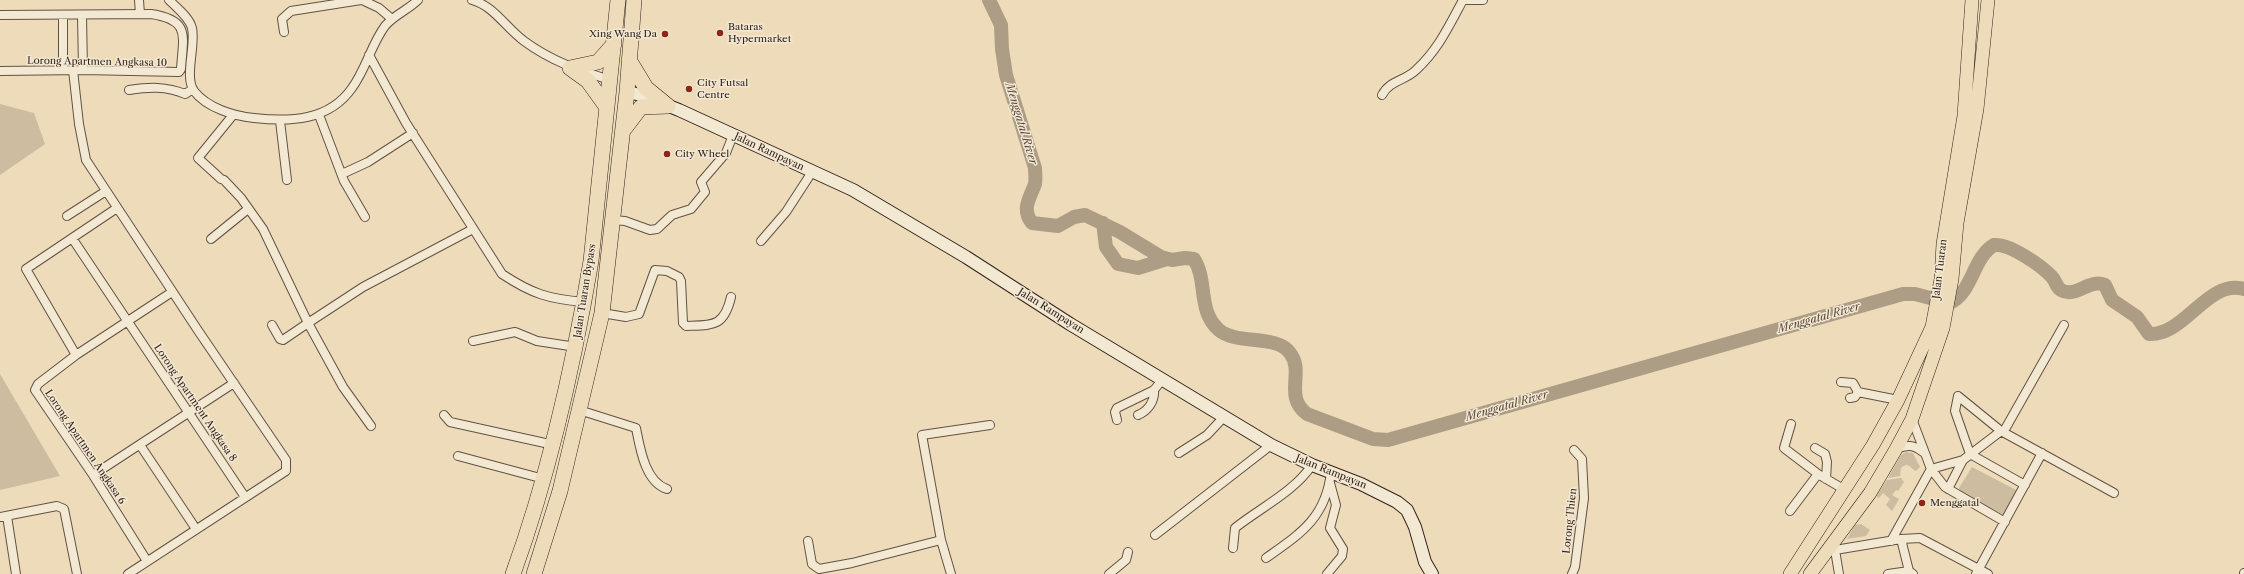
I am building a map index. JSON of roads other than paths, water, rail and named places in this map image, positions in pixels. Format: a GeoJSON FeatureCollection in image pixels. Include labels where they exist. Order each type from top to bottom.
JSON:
{"type":"FeatureCollection","features":[{"type":"Feature","properties":{"kind":"highway","name":"Jalan Tuaran Bypass"},"geometry":{"type":"LineString","coordinates":[[513,574],[554,445],[576,347],[595,227],[606,106],[618,0]]}},
{"type":"Feature","properties":{"kind":"highway","name":"Jalan Tuaran Bypass"},"geometry":{"type":"LineString","coordinates":[[534,574],[560,491],[602,314],[628,92],[634,0]]}},
{"type":"Feature","properties":{"kind":"highway"},"geometry":{"type":"LineString","coordinates":[[570,68],[598,62],[614,44]]}},
{"type":"Feature","properties":{"kind":"highway"},"geometry":{"type":"LineString","coordinates":[[629,59],[646,88],[668,106]]}},
{"type":"Feature","properties":{"kind":"highway"},"geometry":{"type":"LineString","coordinates":[[570,68],[588,81],[606,106]]}},
{"type":"Feature","properties":{"kind":"highway"},"geometry":{"type":"LineString","coordinates":[[584,302],[590,295],[594,285],[614,110],[619,101],[628,92]]}},
{"type":"Feature","properties":{"kind":"highway"},"geometry":{"type":"LineString","coordinates":[[622,134],[640,107],[668,106]]}},
{"type":"Feature","properties":{"kind":"main road","name":"Jalan Tuaran"},"geometry":{"type":"LineString","coordinates":[[1947,279],[1943,244],[1964,116],[1972,0]]}},
{"type":"Feature","properties":{"kind":"main road","name":"Jalan Tuaran"},"geometry":{"type":"LineString","coordinates":[[1810,574],[1832,549],[1870,492],[1912,419],[1937,327],[1947,279],[1977,109],[1988,0]]}},
{"type":"Feature","properties":{"kind":"main road","name":"Jalan Tuaran"},"geometry":{"type":"LineString","coordinates":[[1792,571],[1873,446],[1937,327]]}},
{"type":"Feature","properties":{"kind":"main road"},"geometry":{"type":"LineString","coordinates":[[1792,571],[1807,562],[1878,466],[1896,449]]}},
{"type":"Feature","properties":{"kind":"street"},"geometry":{"type":"LineString","coordinates":[[139,0],[140,14]]}},
{"type":"Feature","properties":{"kind":"street"},"geometry":{"type":"LineString","coordinates":[[169,0],[184,15],[192,29],[193,89],[212,105],[233,115],[280,121],[319,115],[336,105],[352,88],[385,26],[418,0]]}},
{"type":"Feature","properties":{"kind":"street"},"geometry":{"type":"LineString","coordinates":[[284,32],[282,19],[292,11],[362,0],[379,8],[392,19]]}},
{"type":"Feature","properties":{"kind":"street"},"geometry":{"type":"LineString","coordinates":[[472,0],[488,3],[524,41],[570,68],[610,80]]}},
{"type":"Feature","properties":{"kind":"street"},"geometry":{"type":"LineString","coordinates":[[1382,95],[1386,88],[1392,83],[1409,77],[1436,50],[1464,0],[1483,0]]}},
{"type":"Feature","properties":{"kind":"street"},"geometry":{"type":"LineString","coordinates":[[63,14],[63,70]]}},
{"type":"Feature","properties":{"kind":"street"},"geometry":{"type":"LineString","coordinates":[[82,14],[83,70]]}},
{"type":"Feature","properties":{"kind":"street","name":"Lorong Apartmen Angkasa 10"},"geometry":{"type":"LineString","coordinates":[[0,15],[151,14],[172,18],[183,34],[180,71],[0,71]]}},
{"type":"Feature","properties":{"kind":"street"},"geometry":{"type":"LineString","coordinates":[[369,55],[413,133],[472,229],[502,274],[524,289],[548,298],[584,302]]}},
{"type":"Feature","properties":{"kind":"street"},"geometry":{"type":"LineString","coordinates":[[73,70],[79,124],[86,160],[172,292],[286,460],[287,466],[286,471],[128,574]]}},
{"type":"Feature","properties":{"kind":"street"},"geometry":{"type":"LineString","coordinates":[[129,90],[154,87],[175,89],[185,94],[193,89]]}},
{"type":"Feature","properties":{"kind":"street","name":"Jalan Rampayan"},"geometry":{"type":"LineString","coordinates":[[628,92],[668,106],[733,134],[852,190],[895,214],[1223,418],[1271,445],[1312,465],[1330,478],[1375,490],[1407,510],[1415,527],[1425,562],[1432,574]]}},
{"type":"Feature","properties":{"kind":"street"},"geometry":{"type":"LineString","coordinates":[[233,115],[198,158],[224,180],[248,208],[263,229],[308,323],[343,388],[371,426]]}},
{"type":"Feature","properties":{"kind":"street"},"geometry":{"type":"LineString","coordinates":[[319,115],[348,190],[365,217]]}},
{"type":"Feature","properties":{"kind":"street"},"geometry":{"type":"LineString","coordinates":[[280,121],[287,180]]}},
{"type":"Feature","properties":{"kind":"street"},"geometry":{"type":"LineString","coordinates":[[342,174],[368,162],[413,133]]}},
{"type":"Feature","properties":{"kind":"street"},"geometry":{"type":"LineString","coordinates":[[612,220],[625,222],[650,230],[657,229],[672,215],[691,209],[705,192],[702,182],[726,153],[733,134]]}},
{"type":"Feature","properties":{"kind":"street"},"geometry":{"type":"LineString","coordinates":[[761,241],[786,212],[812,172]]}},
{"type":"Feature","properties":{"kind":"street"},"geometry":{"type":"LineString","coordinates":[[67,216],[106,191]]}},
{"type":"Feature","properties":{"kind":"street"},"geometry":{"type":"LineString","coordinates":[[117,208],[26,269],[76,355],[172,292]]}},
{"type":"Feature","properties":{"kind":"street"},"geometry":{"type":"LineString","coordinates":[[211,240],[248,208]]}},
{"type":"Feature","properties":{"kind":"street"},"geometry":{"type":"LineString","coordinates":[[272,325],[280,339],[283,340],[363,287],[472,229]]}},
{"type":"Feature","properties":{"kind":"street","name":"Lorong Apartment Angkasa 8"},"geometry":{"type":"LineString","coordinates":[[72,238],[190,411],[245,497]]}},
{"type":"Feature","properties":{"kind":"street"},"geometry":{"type":"LineString","coordinates":[[602,314],[626,317],[639,314],[655,270],[667,271],[679,277],[681,281],[681,313],[683,323],[686,326],[718,322],[728,313],[732,297]]}},
{"type":"Feature","properties":{"kind":"street"},"geometry":{"type":"LineString","coordinates":[[1948,489],[1963,460],[2003,431],[2064,325]]}},
{"type":"Feature","properties":{"kind":"street"},"geometry":{"type":"LineString","coordinates":[[473,341],[515,332],[537,341],[576,347]]}},
{"type":"Feature","properties":{"kind":"street","name":"Lorong Apartmen Angkasa 6"},"geometry":{"type":"LineString","coordinates":[[76,355],[38,384],[35,390],[93,475],[147,561]]}},
{"type":"Feature","properties":{"kind":"street"},"geometry":{"type":"LineString","coordinates":[[1117,420],[1115,412],[1118,407],[1154,390],[1162,380]]}},
{"type":"Feature","properties":{"kind":"street"},"geometry":{"type":"LineString","coordinates":[[1841,382],[1853,383],[1858,392],[1898,400]]}},
{"type":"Feature","properties":{"kind":"street"},"geometry":{"type":"LineString","coordinates":[[93,475],[234,383]]}},
{"type":"Feature","properties":{"kind":"street"},"geometry":{"type":"LineString","coordinates":[[1138,415],[1148,409],[1154,394],[1154,390]]}},
{"type":"Feature","properties":{"kind":"street"},"geometry":{"type":"LineString","coordinates":[[1850,398],[1855,397],[1858,392]]}},
{"type":"Feature","properties":{"kind":"street"},"geometry":{"type":"LineString","coordinates":[[2025,485],[1970,454],[1955,411],[1958,396],[2003,431],[2114,493]]}},
{"type":"Feature","properties":{"kind":"street"},"geometry":{"type":"LineString","coordinates":[[579,410],[636,428],[640,447],[652,479],[661,487],[666,489]]}},
{"type":"Feature","properties":{"kind":"street"},"geometry":{"type":"LineString","coordinates":[[444,415],[450,422],[554,445]]}},
{"type":"Feature","properties":{"kind":"street"},"geometry":{"type":"LineString","coordinates":[[1179,453],[1207,435],[1223,418]]}},
{"type":"Feature","properties":{"kind":"street"},"geometry":{"type":"LineString","coordinates":[[1912,419],[1922,442],[1923,452],[1931,469],[1948,489],[2005,522]]}},
{"type":"Feature","properties":{"kind":"street"},"geometry":{"type":"LineString","coordinates":[[951,574],[940,540],[922,434],[990,424]]}},
{"type":"Feature","properties":{"kind":"street"},"geometry":{"type":"LineString","coordinates":[[1791,424],[1784,448],[1826,480],[1845,490]]}},
{"type":"Feature","properties":{"kind":"street"},"geometry":{"type":"LineString","coordinates":[[140,445],[196,529]]}},
{"type":"Feature","properties":{"kind":"street"},"geometry":{"type":"LineString","coordinates":[[1155,535],[1271,445]]}},
{"type":"Feature","properties":{"kind":"street"},"geometry":{"type":"LineString","coordinates":[[1896,449],[1905,445],[1916,446],[1923,452]]}},
{"type":"Feature","properties":{"kind":"street"},"geometry":{"type":"LineString","coordinates":[[1815,448],[1825,454],[1827,462],[1826,480]]}},
{"type":"Feature","properties":{"kind":"street","name":"Lorong Thien"},"geometry":{"type":"LineString","coordinates":[[1572,574],[1575,567],[1584,498],[1582,458],[1574,450]]}},
{"type":"Feature","properties":{"kind":"street"},"geometry":{"type":"LineString","coordinates":[[1978,572],[2042,453]]}},
{"type":"Feature","properties":{"kind":"street"},"geometry":{"type":"LineString","coordinates":[[458,456],[544,479]]}},
{"type":"Feature","properties":{"kind":"street"},"geometry":{"type":"LineString","coordinates":[[1891,541],[1931,469],[1963,460]]}},
{"type":"Feature","properties":{"kind":"street"},"geometry":{"type":"LineString","coordinates":[[1233,548],[1235,528],[1293,485],[1312,465]]}},
{"type":"Feature","properties":{"kind":"street"},"geometry":{"type":"LineString","coordinates":[[1790,511],[1818,474]]}},
{"type":"Feature","properties":{"kind":"street"},"geometry":{"type":"LineString","coordinates":[[1266,558],[1296,537],[1311,523],[1322,504],[1330,478]]}},
{"type":"Feature","properties":{"kind":"street"},"geometry":{"type":"LineString","coordinates":[[1327,574],[1342,556],[1343,549],[1330,528],[1336,505],[1330,478]]}},
{"type":"Feature","properties":{"kind":"street"},"geometry":{"type":"LineString","coordinates":[[16,574],[3,516],[56,506],[64,509],[77,574]]}},
{"type":"Feature","properties":{"kind":"street"},"geometry":{"type":"LineString","coordinates":[[1839,574],[1832,549],[1901,539],[1920,538],[1978,572],[1988,574]]}},
{"type":"Feature","properties":{"kind":"street"},"geometry":{"type":"LineString","coordinates":[[1892,574],[1911,572],[1901,539]]}},
{"type":"Feature","properties":{"kind":"street"},"geometry":{"type":"LineString","coordinates":[[808,541],[812,564],[819,569],[852,563],[940,540]]}},
{"type":"Feature","properties":{"kind":"street"},"geometry":{"type":"LineString","coordinates":[[1109,574],[1126,560],[1128,552]]}},
{"type":"Feature","properties":{"kind":"waterway","name":"Menggatal River"},"geometry":{"type":"LineString","coordinates":[[989,0],[1001,25],[1002,49],[1006,75],[1035,168],[1035,184],[1027,208],[1027,213],[1032,223],[1058,226],[1074,217],[1085,215],[1120,232],[1161,257],[1172,260],[1185,258],[1194,259],[1201,277],[1205,305],[1208,314],[1212,322],[1219,330],[1226,335],[1266,341],[1284,347],[1294,360],[1296,368],[1296,400],[1300,407],[1307,414],[1373,439],[1388,440],[1903,294],[1915,294],[1949,303],[1963,292],[1981,258],[1994,245],[2000,245],[2025,256],[2052,277],[2061,290],[2072,292],[2093,284],[2105,285],[2112,300],[2137,317],[2149,334],[2162,332],[2174,326],[2207,299],[2219,292],[2231,288],[2244,289]]}},
{"type":"Feature","properties":{"kind":"waterway"},"geometry":{"type":"LineString","coordinates":[[1103,223],[1106,247],[1118,264],[1138,268],[1167,259]]}},
{"type":"Feature","properties":{"kind":"place","name":"Bataras Hypermarket"},"geometry":{"type":"Point","coordinates":[720,33]}},
{"type":"Feature","properties":{"kind":"place","name":"Xing Wang Da"},"geometry":{"type":"Point","coordinates":[665,34]}},
{"type":"Feature","properties":{"kind":"place","name":"City Futsal Centre"},"geometry":{"type":"Point","coordinates":[689,89]}},
{"type":"Feature","properties":{"kind":"place","name":"City Wheel"},"geometry":{"type":"Point","coordinates":[667,154]}},
{"type":"Feature","properties":{"kind":"place","name":"Menggatal"},"geometry":{"type":"Point","coordinates":[1922,503]}}]}
